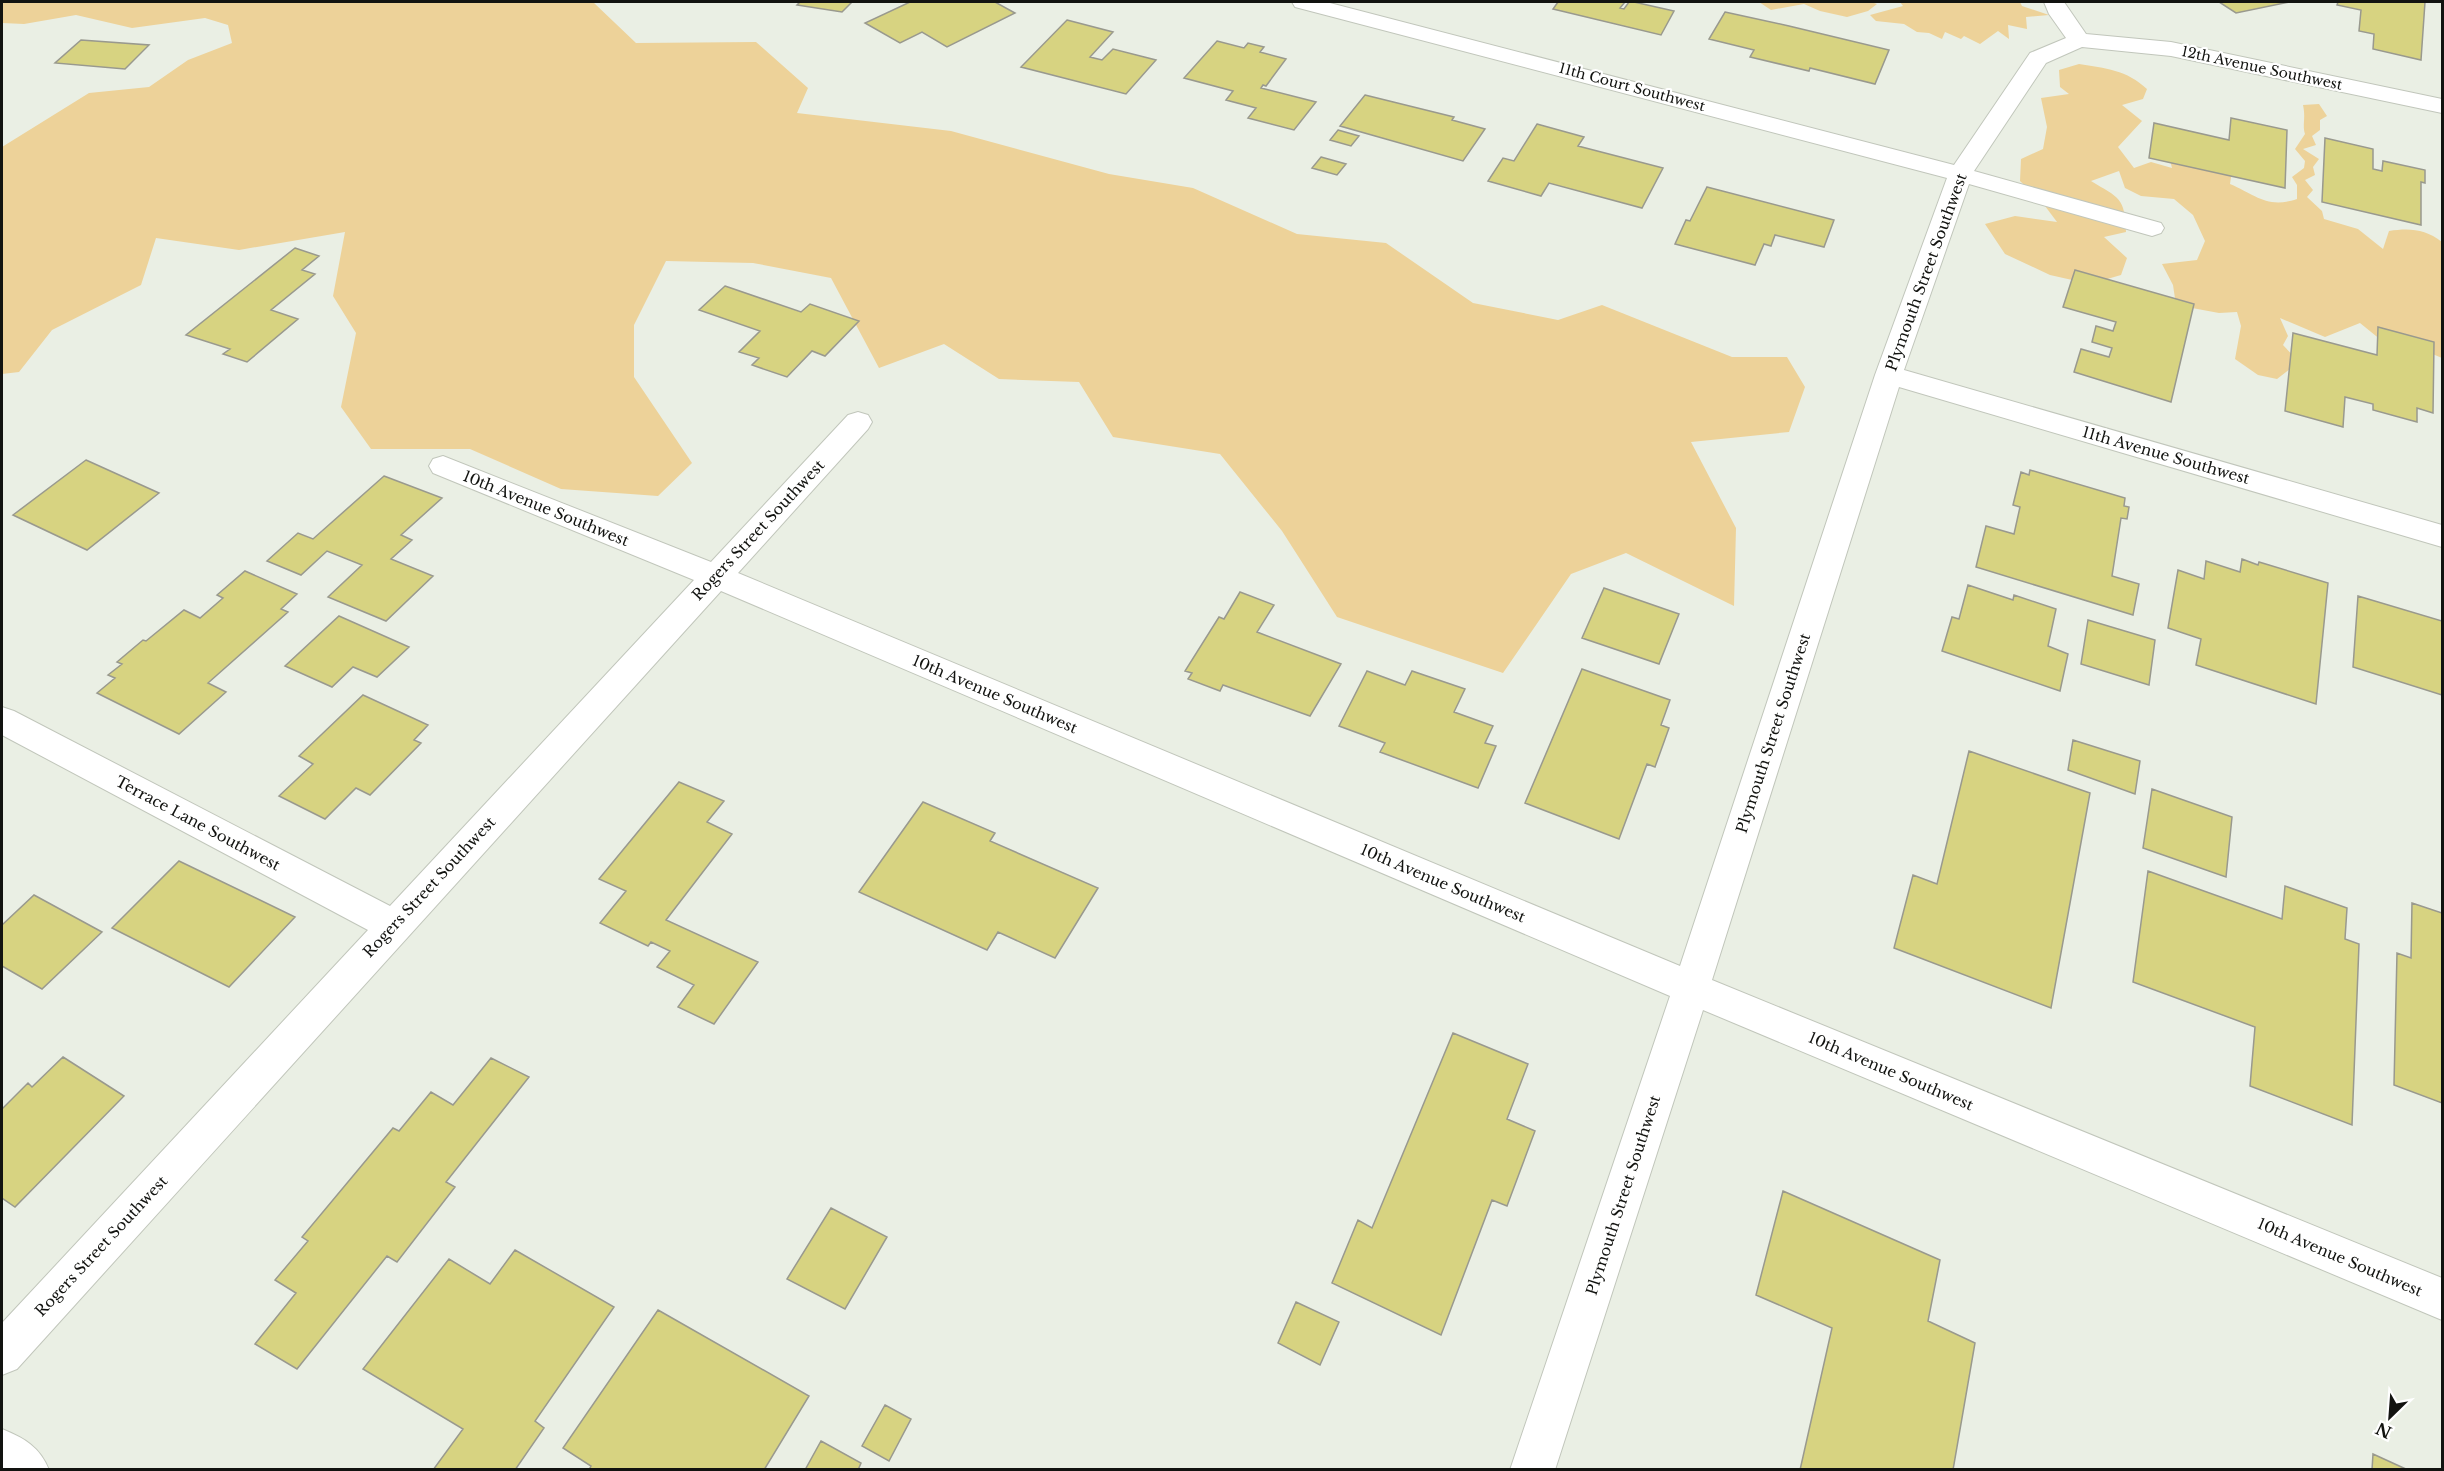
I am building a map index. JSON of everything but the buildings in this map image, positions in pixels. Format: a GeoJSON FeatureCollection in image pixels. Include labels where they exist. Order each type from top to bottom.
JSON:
{"type":"FeatureCollection","features":[{"type":"Feature","properties":{"kind":"street","name":"11th Court Southwest"},"geometry":{"type":"LineString","coordinates":[[1303,2],[1392,15],[1960,174]]}},
{"type":"Feature","properties":{"kind":"street"},"geometry":{"type":"LineString","coordinates":[[2054,2],[2079,40]]}},
{"type":"Feature","properties":{"kind":"street","name":"12th Avenue Southwest"},"geometry":{"type":"LineString","coordinates":[[2079,40],[2171,49],[2442,106]]}},
{"type":"Feature","properties":{"kind":"street","name":"Plymouth Street Southwest"},"geometry":{"type":"LineString","coordinates":[[1532,1470],[1889,375],[1960,174],[2038,58],[2079,40]]}},
{"type":"Feature","properties":{"kind":"street"},"geometry":{"type":"LineString","coordinates":[[1960,174],[2152,228]]}},
{"type":"Feature","properties":{"kind":"street","name":"11th Avenue Southwest"},"geometry":{"type":"LineString","coordinates":[[1889,375],[2442,536]]}},
{"type":"Feature","properties":{"kind":"street","name":"Rogers Street Southwest"},"geometry":{"type":"LineString","coordinates":[[2,1354],[858,422]]}},
{"type":"Feature","properties":{"kind":"street","name":"10th Avenue Southwest"},"geometry":{"type":"LineString","coordinates":[[444,466],[715,576],[1691,988],[2442,1299]]}},
{"type":"Feature","properties":{"kind":"street","name":"Terrace Lane Southwest"},"geometry":{"type":"LineString","coordinates":[[2,720],[394,926]]}},
{"type":"Feature","properties":{"kind":"street"},"geometry":{"type":"LineString","coordinates":[[2,1451],[27,1470]]}},
{"type":"Feature","properties":{"kind":"shaded area"},"geometry":{"type":"Polygon","coordinates":[[[2,2],[593,2],[636,43],[756,42],[808,88],[797,113],[951,131],[1109,174],[1193,188],[1297,234],[1386,243],[1473,303],[1558,320],[1602,305],[1732,357],[1787,357],[1805,387],[1789,432],[1691,442],[1736,528],[1734,606],[1626,553],[1571,574],[1503,673],[1337,617],[1282,531],[1220,454],[1113,437],[1079,382],[999,379],[944,344],[879,368],[831,278],[753,263],[666,261],[634,325],[634,377],[692,463],[658,496],[561,489],[470,449],[371,449],[341,407],[356,333],[333,296],[345,232],[239,250],[156,238],[141,285],[52,330],[19,372],[2,374],[2,147],[89,93],[149,87],[188,60],[232,43],[228,25],[205,18],[132,28],[76,15],[24,24],[2,23],[2,2]]]}},
{"type":"Feature","properties":{"kind":"shaded area"},"geometry":{"type":"Polygon","coordinates":[[[1759,2],[1871,2],[1877,4],[1868,11],[1847,17],[1820,11],[1804,4],[1771,10],[1759,2]]]}},
{"type":"Feature","properties":{"kind":"shaded area"},"geometry":{"type":"Polygon","coordinates":[[[1900,2],[2020,2],[2022,6],[2049,15],[2026,17],[2027,29],[2008,25],[2009,39],[1998,31],[1980,44],[1964,36],[1961,39],[1945,32],[1942,39],[1929,33],[1917,32],[1904,24],[1876,21],[1870,15],[1903,6],[1900,2]]]}},
{"type":"Feature","properties":{"kind":"shaded area"},"geometry":{"type":"Polygon","coordinates":[[[2079,64],[2124,74],[2147,89],[2143,99],[2122,105],[2142,121],[2118,147],[2134,168],[2151,162],[2172,168],[2170,160],[2232,170],[2230,184],[2269,202],[2287,202],[2297,199],[2297,185],[2292,177],[2304,168],[2305,161],[2295,149],[2305,134],[2303,105],[2319,104],[2327,116],[2320,120],[2320,130],[2312,136],[2316,145],[2303,149],[2319,159],[2313,167],[2315,175],[2305,180],[2313,190],[2307,197],[2322,211],[2324,219],[2358,229],[2383,249],[2389,231],[2397,230],[2423,232],[2442,242],[2442,358],[2411,345],[2392,349],[2360,323],[2325,337],[2280,318],[2288,336],[2283,345],[2299,362],[2277,379],[2258,375],[2235,359],[2241,326],[2237,312],[2219,313],[2176,305],[2173,285],[2162,264],[2197,260],[2205,241],[2193,215],[2174,199],[2141,196],[2125,188],[2119,171],[2091,181],[2114,195],[2122,205],[2126,232],[2104,237],[2127,258],[2121,275],[2090,284],[2050,275],[2005,254],[1985,224],[2015,216],[2057,222],[2042,202],[2020,181],[2021,159],[2043,149],[2047,127],[2041,98],[2069,94],[2060,87],[2059,70],[2079,64]]]}}]}
